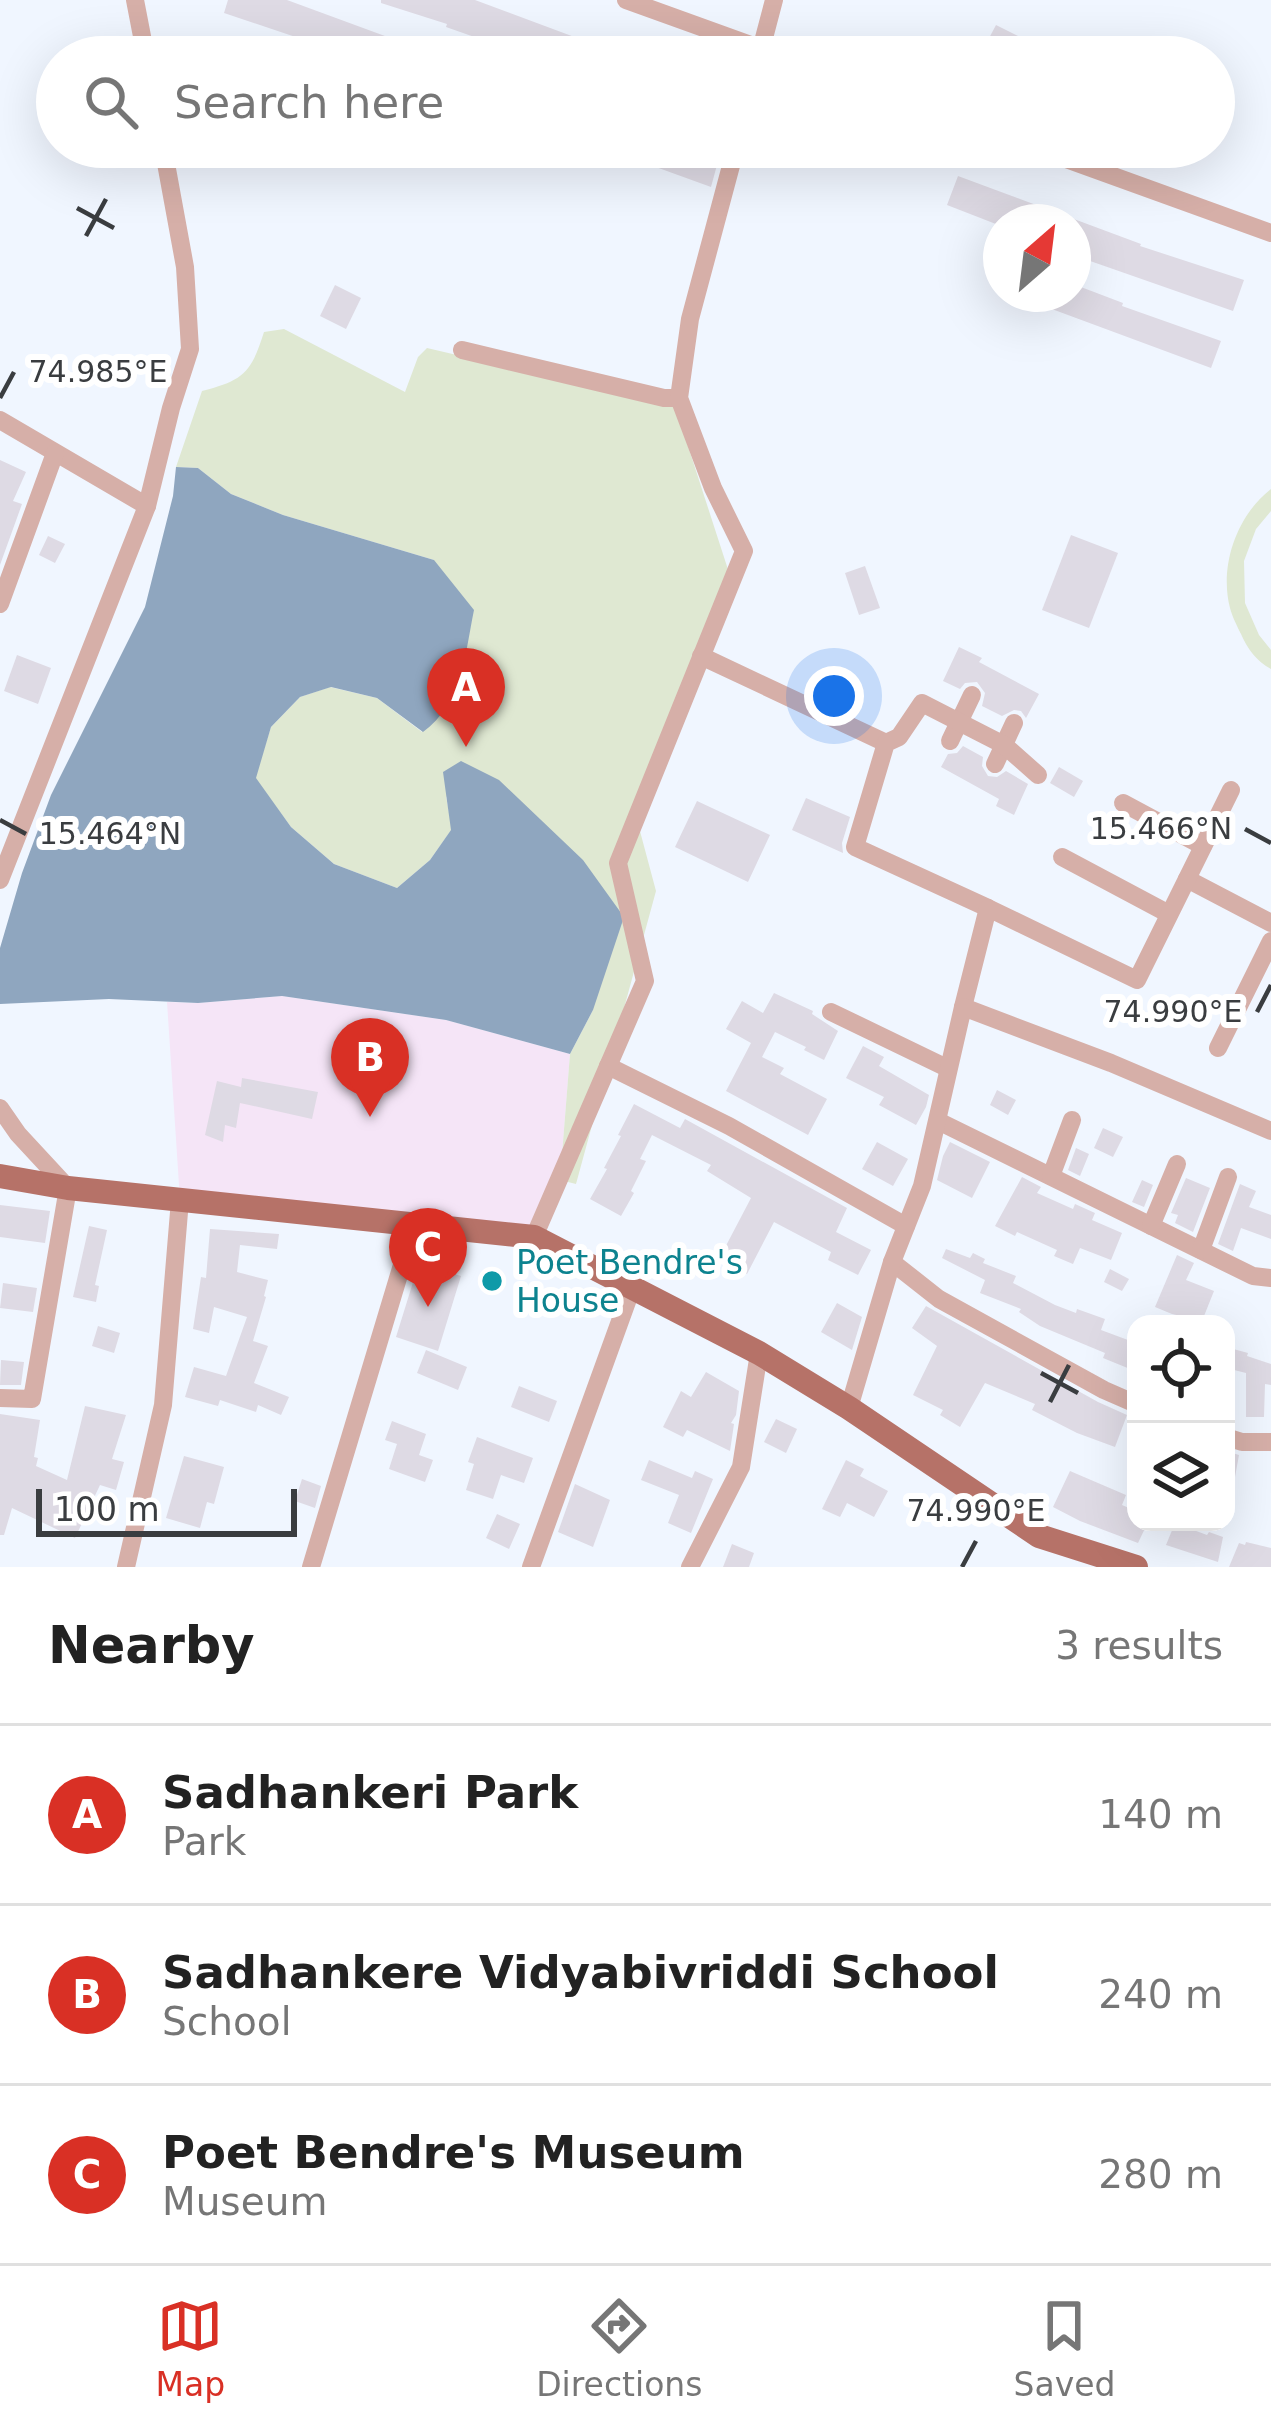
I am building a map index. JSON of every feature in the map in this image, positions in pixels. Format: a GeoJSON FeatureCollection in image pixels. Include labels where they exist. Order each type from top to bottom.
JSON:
{"type":"FeatureCollection","features":[{"type":"Feature","properties":{"kind":"main road"},"geometry":{"type":"LineString","coordinates":[[0,1176],[68,1188],[534,1238],[759,1353],[1040,1536],[1136,1567]]}},
{"type":"Feature","properties":{"kind":"street"},"geometry":{"type":"LineString","coordinates":[[135,0],[142,36]]}},
{"type":"Feature","properties":{"kind":"street"},"geometry":{"type":"LineString","coordinates":[[626,0],[717,36]]}},
{"type":"Feature","properties":{"kind":"street"},"geometry":{"type":"LineString","coordinates":[[764,36],[774,0]]}},
{"type":"Feature","properties":{"kind":"street"},"geometry":{"type":"LineString","coordinates":[[0,880],[147,506],[190,349],[185,267],[167,168]]}},
{"type":"Feature","properties":{"kind":"street"},"geometry":{"type":"LineString","coordinates":[[534,1238],[645,981],[618,863],[744,551],[713,488],[679,398],[690,320],[730,168]]}},
{"type":"Feature","properties":{"kind":"street"},"geometry":{"type":"LineString","coordinates":[[1091,168],[1271,233]]}},
{"type":"Feature","properties":{"kind":"street"},"geometry":{"type":"LineString","coordinates":[[462,350],[679,398]]}},
{"type":"Feature","properties":{"kind":"street"},"geometry":{"type":"LineString","coordinates":[[0,420],[147,506]]}},
{"type":"Feature","properties":{"kind":"street"},"geometry":{"type":"LineString","coordinates":[[0,604],[55,453]]}},
{"type":"Feature","properties":{"kind":"street"},"geometry":{"type":"LineString","coordinates":[[701,656],[886,743]]}},
{"type":"Feature","properties":{"kind":"street"},"geometry":{"type":"LineString","coordinates":[[950,741],[972,695]]}},
{"type":"Feature","properties":{"kind":"street"},"geometry":{"type":"LineString","coordinates":[[1038,775],[922,703],[899,737],[886,743],[855,847],[1136,980],[1231,790]]}},
{"type":"Feature","properties":{"kind":"street"},"geometry":{"type":"LineString","coordinates":[[999,754],[1014,723]]}},
{"type":"Feature","properties":{"kind":"street"},"geometry":{"type":"LineString","coordinates":[[1123,803],[1204,845]]}},
{"type":"Feature","properties":{"kind":"street"},"geometry":{"type":"LineString","coordinates":[[1062,856],[1169,914]]}},
{"type":"Feature","properties":{"kind":"street"},"geometry":{"type":"LineString","coordinates":[[1187,879],[1271,923]]}},
{"type":"Feature","properties":{"kind":"street"},"geometry":{"type":"LineString","coordinates":[[849,1408],[892,1262],[922,1186],[988,908]]}},
{"type":"Feature","properties":{"kind":"street"},"geometry":{"type":"LineString","coordinates":[[1218,1048],[1271,941]]}},
{"type":"Feature","properties":{"kind":"street"},"geometry":{"type":"LineString","coordinates":[[963,1007],[1271,1131]]}},
{"type":"Feature","properties":{"kind":"street"},"geometry":{"type":"LineString","coordinates":[[830,1012],[947,1067]]}},
{"type":"Feature","properties":{"kind":"street"},"geometry":{"type":"LineString","coordinates":[[608,1066],[729,1126],[906,1226]]}},
{"type":"Feature","properties":{"kind":"street"},"geometry":{"type":"LineString","coordinates":[[0,1108],[68,1188],[32,1399],[0,1398]]}},
{"type":"Feature","properties":{"kind":"street"},"geometry":{"type":"LineString","coordinates":[[1051,1176],[1072,1120]]}},
{"type":"Feature","properties":{"kind":"street"},"geometry":{"type":"LineString","coordinates":[[938,1121],[1253,1276],[1271,1278]]}},
{"type":"Feature","properties":{"kind":"street"},"geometry":{"type":"LineString","coordinates":[[1151,1226],[1177,1164]]}},
{"type":"Feature","properties":{"kind":"street"},"geometry":{"type":"LineString","coordinates":[[1201,1250],[1228,1177]]}},
{"type":"Feature","properties":{"kind":"street"},"geometry":{"type":"LineString","coordinates":[[126,1567],[163,1405],[181,1200]]}},
{"type":"Feature","properties":{"kind":"street"},"geometry":{"type":"LineString","coordinates":[[311,1567],[414,1225]]}},
{"type":"Feature","properties":{"kind":"street"},"geometry":{"type":"LineString","coordinates":[[892,1262],[939,1299],[1127,1400]]}},
{"type":"Feature","properties":{"kind":"street"},"geometry":{"type":"LineString","coordinates":[[531,1567],[632,1288]]}},
{"type":"Feature","properties":{"kind":"street"},"geometry":{"type":"LineString","coordinates":[[690,1567],[741,1467],[759,1353]]}},
{"type":"Feature","properties":{"kind":"street"},"geometry":{"type":"LineString","coordinates":[[1235,1440],[1271,1442]]}},
{"type":"Feature","properties":{"kind":"shaded area"},"geometry":{"type":"Polygon","coordinates":[[[282,996],[446,1020],[570,1054],[560,1180],[534,1237],[180,1200],[167,1002],[282,996]]]}},
{"type":"Feature","properties":{"kind":"green space"},"geometry":{"type":"Polygon","coordinates":[[[284,329],[405,392],[418,357],[427,348],[675,406],[734,588],[637,820],[656,891],[576,1184],[560,1180],[570,1054],[593,1010],[446,796],[452,829],[430,860],[397,888],[334,864],[291,827],[255,778],[271,727],[300,697],[330,687],[377,698],[422,732],[434,560],[283,515],[231,494],[198,468],[176,467],[202,391],[244,373],[264,332],[284,329]]]}},
{"type":"Feature","properties":{"kind":"green space"},"geometry":{"type":"Polygon","coordinates":[[[1271,489],[1271,511],[1256,529],[1244,561],[1245,603],[1271,650],[1271,669],[1253,654],[1236,624],[1227,575],[1240,527],[1271,489]]]}},
{"type":"Feature","properties":{"kind":"water"},"geometry":{"type":"Polygon","coordinates":[[[176,467],[198,468],[231,494],[283,515],[434,560],[474,610],[454,693],[423,732],[377,698],[331,687],[300,697],[271,727],[256,778],[291,827],[334,864],[397,888],[430,860],[451,830],[443,772],[461,761],[499,780],[583,860],[624,917],[593,1010],[570,1054],[446,1020],[282,996],[198,1003],[109,999],[0,1004],[0,948],[22,873],[51,795],[145,607],[176,467]]]}},
{"type":"Feature","properties":{"kind":"building"},"geometry":{"type":"Polygon","coordinates":[[[228,0],[287,0],[385,36],[292,36],[224,13],[228,0]]]}},
{"type":"Feature","properties":{"kind":"building"},"geometry":{"type":"Polygon","coordinates":[[[475,0],[572,36],[472,36],[381,3],[475,0]]]}},
{"type":"Feature","properties":{"kind":"building"},"geometry":{"type":"Polygon","coordinates":[[[996,25],[1018,36],[990,36],[996,25]]]}},
{"type":"Feature","properties":{"kind":"building"},"geometry":{"type":"Polygon","coordinates":[[[659,168],[716,168],[711,187],[659,168]]]}},
{"type":"Feature","properties":{"kind":"building"},"geometry":{"type":"Polygon","coordinates":[[[958,176],[1033,204],[983,204],[983,219],[947,205],[958,176]]]}},
{"type":"Feature","properties":{"kind":"building"},"geometry":{"type":"Polygon","coordinates":[[[1091,225],[1244,280],[1233,311],[1091,261],[1091,225]]]}},
{"type":"Feature","properties":{"kind":"building"},"geometry":{"type":"Polygon","coordinates":[[[335,285],[361,298],[346,329],[320,316],[335,285]]]}},
{"type":"Feature","properties":{"kind":"building"},"geometry":{"type":"Polygon","coordinates":[[[1091,291],[1221,341],[1211,368],[1060,312],[1091,312],[1091,291]]]}},
{"type":"Feature","properties":{"kind":"building"},"geometry":{"type":"Polygon","coordinates":[[[0,460],[26,472],[13,501],[22,504],[0,565],[0,460]]]}},
{"type":"Feature","properties":{"kind":"building"},"geometry":{"type":"Polygon","coordinates":[[[1071,535],[1118,553],[1089,628],[1042,610],[1071,535]]]}},
{"type":"Feature","properties":{"kind":"building"},"geometry":{"type":"Polygon","coordinates":[[[48,536],[65,544],[55,563],[39,555],[48,536]]]}},
{"type":"Feature","properties":{"kind":"building"},"geometry":{"type":"Polygon","coordinates":[[[865,566],[880,608],[859,615],[845,573],[865,566]]]}},
{"type":"Feature","properties":{"kind":"building"},"geometry":{"type":"Polygon","coordinates":[[[959,647],[1039,694],[1026,718],[1021,711],[1002,716],[982,706],[985,693],[977,682],[965,683],[960,689],[943,681],[959,647]]]}},
{"type":"Feature","properties":{"kind":"building"},"geometry":{"type":"Polygon","coordinates":[[[17,655],[51,668],[38,704],[4,691],[17,655]]]}},
{"type":"Feature","properties":{"kind":"building"},"geometry":{"type":"Polygon","coordinates":[[[963,746],[983,757],[988,776],[1006,771],[1028,784],[1014,815],[996,806],[999,799],[941,767],[948,754],[963,746]]]}},
{"type":"Feature","properties":{"kind":"building"},"geometry":{"type":"Polygon","coordinates":[[[1059,767],[1083,781],[1074,797],[1050,783],[1059,767]]]}},
{"type":"Feature","properties":{"kind":"building"},"geometry":{"type":"Polygon","coordinates":[[[806,798],[850,817],[843,853],[792,830],[806,798]]]}},
{"type":"Feature","properties":{"kind":"building"},"geometry":{"type":"Polygon","coordinates":[[[697,801],[770,835],[748,882],[675,847],[697,801]]]}},
{"type":"Feature","properties":{"kind":"building"},"geometry":{"type":"Polygon","coordinates":[[[774,993],[813,1011],[838,1031],[824,1060],[775,1032],[762,1057],[784,1068],[780,1074],[827,1099],[808,1135],[726,1091],[751,1043],[726,1029],[742,1001],[763,1013],[774,993]]]}},
{"type":"Feature","properties":{"kind":"building"},"geometry":{"type":"Polygon","coordinates":[[[863,1046],[884,1057],[879,1066],[929,1095],[916,1125],[879,1105],[884,1097],[846,1078],[863,1046]]]}},
{"type":"Feature","properties":{"kind":"building"},"geometry":{"type":"Polygon","coordinates":[[[242,1078],[318,1092],[312,1119],[240,1103],[236,1128],[225,1125],[223,1142],[205,1135],[217,1081],[241,1087],[242,1078]]]}},
{"type":"Feature","properties":{"kind":"building"},"geometry":{"type":"Polygon","coordinates":[[[997,1090],[1016,1100],[1008,1115],[990,1105],[997,1090]]]}},
{"type":"Feature","properties":{"kind":"building"},"geometry":{"type":"Polygon","coordinates":[[[634,1104],[680,1128],[685,1119],[847,1208],[836,1232],[871,1250],[858,1275],[828,1260],[831,1252],[774,1222],[747,1274],[719,1259],[751,1198],[707,1171],[711,1165],[652,1135],[640,1159],[646,1161],[634,1193],[621,1216],[590,1199],[634,1104]]]}},
{"type":"Feature","properties":{"kind":"building"},"geometry":{"type":"Polygon","coordinates":[[[1103,1128],[1123,1137],[1113,1157],[1094,1148],[1103,1128]]]}},
{"type":"Feature","properties":{"kind":"building"},"geometry":{"type":"Polygon","coordinates":[[[877,1142],[908,1159],[893,1186],[862,1169],[877,1142]]]}},
{"type":"Feature","properties":{"kind":"building"},"geometry":{"type":"Polygon","coordinates":[[[950,1142],[990,1162],[972,1198],[937,1180],[950,1142]]]}},
{"type":"Feature","properties":{"kind":"building"},"geometry":{"type":"Polygon","coordinates":[[[1076,1148],[1089,1154],[1080,1176],[1068,1170],[1076,1148]]]}},
{"type":"Feature","properties":{"kind":"building"},"geometry":{"type":"Polygon","coordinates":[[[1022,1177],[1041,1187],[1037,1193],[1095,1213],[1092,1220],[1122,1233],[1111,1260],[1080,1248],[1073,1264],[1054,1256],[1057,1250],[995,1226],[1022,1177]]]}},
{"type":"Feature","properties":{"kind":"building"},"geometry":{"type":"Polygon","coordinates":[[[1186,1178],[1210,1188],[1193,1232],[1175,1223],[1178,1215],[1171,1213],[1186,1178]]]}},
{"type":"Feature","properties":{"kind":"building"},"geometry":{"type":"Polygon","coordinates":[[[1142,1180],[1153,1185],[1144,1207],[1132,1202],[1142,1180]]]}},
{"type":"Feature","properties":{"kind":"building"},"geometry":{"type":"Polygon","coordinates":[[[1240,1184],[1256,1191],[1249,1207],[1271,1215],[1271,1239],[1241,1228],[1233,1251],[1218,1244],[1240,1184]]]}},
{"type":"Feature","properties":{"kind":"building"},"geometry":{"type":"Polygon","coordinates":[[[0,1205],[50,1211],[45,1243],[0,1237],[0,1205]]]}},
{"type":"Feature","properties":{"kind":"building"},"geometry":{"type":"Polygon","coordinates":[[[89,1226],[107,1230],[96,1302],[73,1297],[89,1226]]]}},
{"type":"Feature","properties":{"kind":"building"},"geometry":{"type":"Polygon","coordinates":[[[210,1229],[279,1234],[277,1249],[240,1245],[237,1272],[268,1280],[253,1341],[268,1346],[254,1383],[289,1397],[281,1415],[258,1405],[256,1412],[220,1400],[218,1406],[185,1397],[194,1367],[226,1376],[247,1317],[214,1307],[209,1333],[193,1329],[201,1277],[206,1278],[210,1229]]]}},
{"type":"Feature","properties":{"kind":"building"},"geometry":{"type":"Polygon","coordinates":[[[946,1249],[970,1258],[973,1253],[985,1259],[983,1263],[1016,1276],[1013,1283],[1055,1305],[1105,1319],[1101,1330],[1127,1340],[1127,1368],[1103,1358],[1105,1353],[1040,1326],[1021,1309],[980,1293],[985,1280],[942,1258],[946,1249]]]}},
{"type":"Feature","properties":{"kind":"building"},"geometry":{"type":"Polygon","coordinates":[[[433,1250],[452,1256],[448,1272],[461,1276],[438,1351],[396,1337],[419,1263],[428,1266],[433,1250]]]}},
{"type":"Feature","properties":{"kind":"building"},"geometry":{"type":"Polygon","coordinates":[[[1177,1255],[1194,1263],[1186,1280],[1214,1291],[1204,1315],[1176,1315],[1155,1307],[1177,1255]]]}},
{"type":"Feature","properties":{"kind":"building"},"geometry":{"type":"Polygon","coordinates":[[[1110,1269],[1129,1279],[1122,1291],[1104,1282],[1110,1269]]]}},
{"type":"Feature","properties":{"kind":"building"},"geometry":{"type":"Polygon","coordinates":[[[3,1283],[37,1288],[33,1312],[0,1308],[3,1283]]]}},
{"type":"Feature","properties":{"kind":"building"},"geometry":{"type":"Polygon","coordinates":[[[837,1303],[862,1317],[852,1350],[821,1332],[837,1303]]]}},
{"type":"Feature","properties":{"kind":"building"},"geometry":{"type":"Polygon","coordinates":[[[926,1306],[1127,1415],[1115,1447],[1077,1433],[1032,1410],[1035,1404],[985,1383],[960,1427],[940,1415],[943,1410],[913,1395],[937,1346],[912,1328],[926,1306]]]}},
{"type":"Feature","properties":{"kind":"building"},"geometry":{"type":"Polygon","coordinates":[[[98,1326],[120,1333],[114,1353],[92,1346],[98,1326]]]}},
{"type":"Feature","properties":{"kind":"building"},"geometry":{"type":"Polygon","coordinates":[[[1235,1349],[1271,1364],[1264,1417],[1246,1417],[1246,1373],[1235,1370],[1235,1349]]]}},
{"type":"Feature","properties":{"kind":"building"},"geometry":{"type":"Polygon","coordinates":[[[426,1350],[467,1367],[458,1390],[417,1373],[426,1350]]]}},
{"type":"Feature","properties":{"kind":"building"},"geometry":{"type":"Polygon","coordinates":[[[1,1360],[24,1362],[21,1385],[0,1385],[1,1360]]]}},
{"type":"Feature","properties":{"kind":"building"},"geometry":{"type":"Polygon","coordinates":[[[706,1372],[739,1391],[730,1451],[687,1430],[683,1437],[663,1427],[681,1391],[691,1397],[706,1372]]]}},
{"type":"Feature","properties":{"kind":"building"},"geometry":{"type":"Polygon","coordinates":[[[519,1386],[557,1401],[549,1422],[511,1407],[519,1386]]]}},
{"type":"Feature","properties":{"kind":"building"},"geometry":{"type":"Polygon","coordinates":[[[85,1406],[126,1415],[112,1459],[124,1462],[116,1490],[100,1485],[75,1538],[12,1508],[4,1535],[0,1535],[0,1414],[40,1420],[36,1466],[67,1480],[85,1406]]]}},
{"type":"Feature","properties":{"kind":"building"},"geometry":{"type":"Polygon","coordinates":[[[776,1419],[797,1429],[786,1453],[764,1442],[776,1419]]]}},
{"type":"Feature","properties":{"kind":"building"},"geometry":{"type":"Polygon","coordinates":[[[392,1421],[426,1434],[419,1455],[433,1460],[425,1482],[389,1469],[397,1444],[385,1440],[392,1421]]]}},
{"type":"Feature","properties":{"kind":"building"},"geometry":{"type":"Polygon","coordinates":[[[477,1437],[533,1458],[524,1483],[501,1475],[493,1499],[466,1490],[474,1464],[468,1462],[477,1437]]]}},
{"type":"Feature","properties":{"kind":"building"},"geometry":{"type":"Polygon","coordinates":[[[184,1456],[224,1467],[214,1504],[207,1502],[200,1528],[166,1518],[184,1456]]]}},
{"type":"Feature","properties":{"kind":"building"},"geometry":{"type":"Polygon","coordinates":[[[649,1460],[692,1478],[695,1471],[713,1479],[691,1533],[668,1523],[679,1495],[641,1480],[649,1460]]]}},
{"type":"Feature","properties":{"kind":"building"},"geometry":{"type":"Polygon","coordinates":[[[846,1460],[864,1469],[860,1476],[888,1491],[874,1517],[847,1503],[840,1517],[822,1509],[846,1460]]]}},
{"type":"Feature","properties":{"kind":"building"},"geometry":{"type":"Polygon","coordinates":[[[1070,1471],[1126,1495],[1122,1505],[1127,1507],[1127,1531],[1144,1531],[1138,1543],[1053,1507],[1070,1471]]]}},
{"type":"Feature","properties":{"kind":"building"},"geometry":{"type":"Polygon","coordinates":[[[302,1479],[321,1486],[315,1508],[295,1501],[302,1479]]]}},
{"type":"Feature","properties":{"kind":"building"},"geometry":{"type":"Polygon","coordinates":[[[575,1484],[610,1500],[593,1547],[558,1532],[575,1484]]]}},
{"type":"Feature","properties":{"kind":"building"},"geometry":{"type":"Polygon","coordinates":[[[497,1514],[520,1524],[509,1549],[486,1538],[497,1514]]]}},
{"type":"Feature","properties":{"kind":"building"},"geometry":{"type":"Polygon","coordinates":[[[1172,1531],[1223,1537],[1218,1562],[1166,1545],[1172,1531]]]}},
{"type":"Feature","properties":{"kind":"building"},"geometry":{"type":"Polygon","coordinates":[[[1239,1543],[1271,1548],[1271,1567],[1229,1567],[1239,1543]]]}},
{"type":"Feature","properties":{"kind":"building"},"geometry":{"type":"Polygon","coordinates":[[[732,1544],[754,1553],[749,1567],[723,1567],[732,1544]]]}},
{"type":"Feature","properties":{"kind":"place","name":"Sadhankeri Park"},"geometry":{"type":"Point","coordinates":[466,747]}},
{"type":"Feature","properties":{"kind":"place","name":"Sadhankere Vidyabivriddi School"},"geometry":{"type":"Point","coordinates":[370,1117]}},
{"type":"Feature","properties":{"kind":"place","name":"Poet Bendre's House"},"geometry":{"type":"Point","coordinates":[492,1281]}},
{"type":"Feature","properties":{"kind":"place","name":"Poet Bendre's Museum"},"geometry":{"type":"Point","coordinates":[428,1307]}}]}
